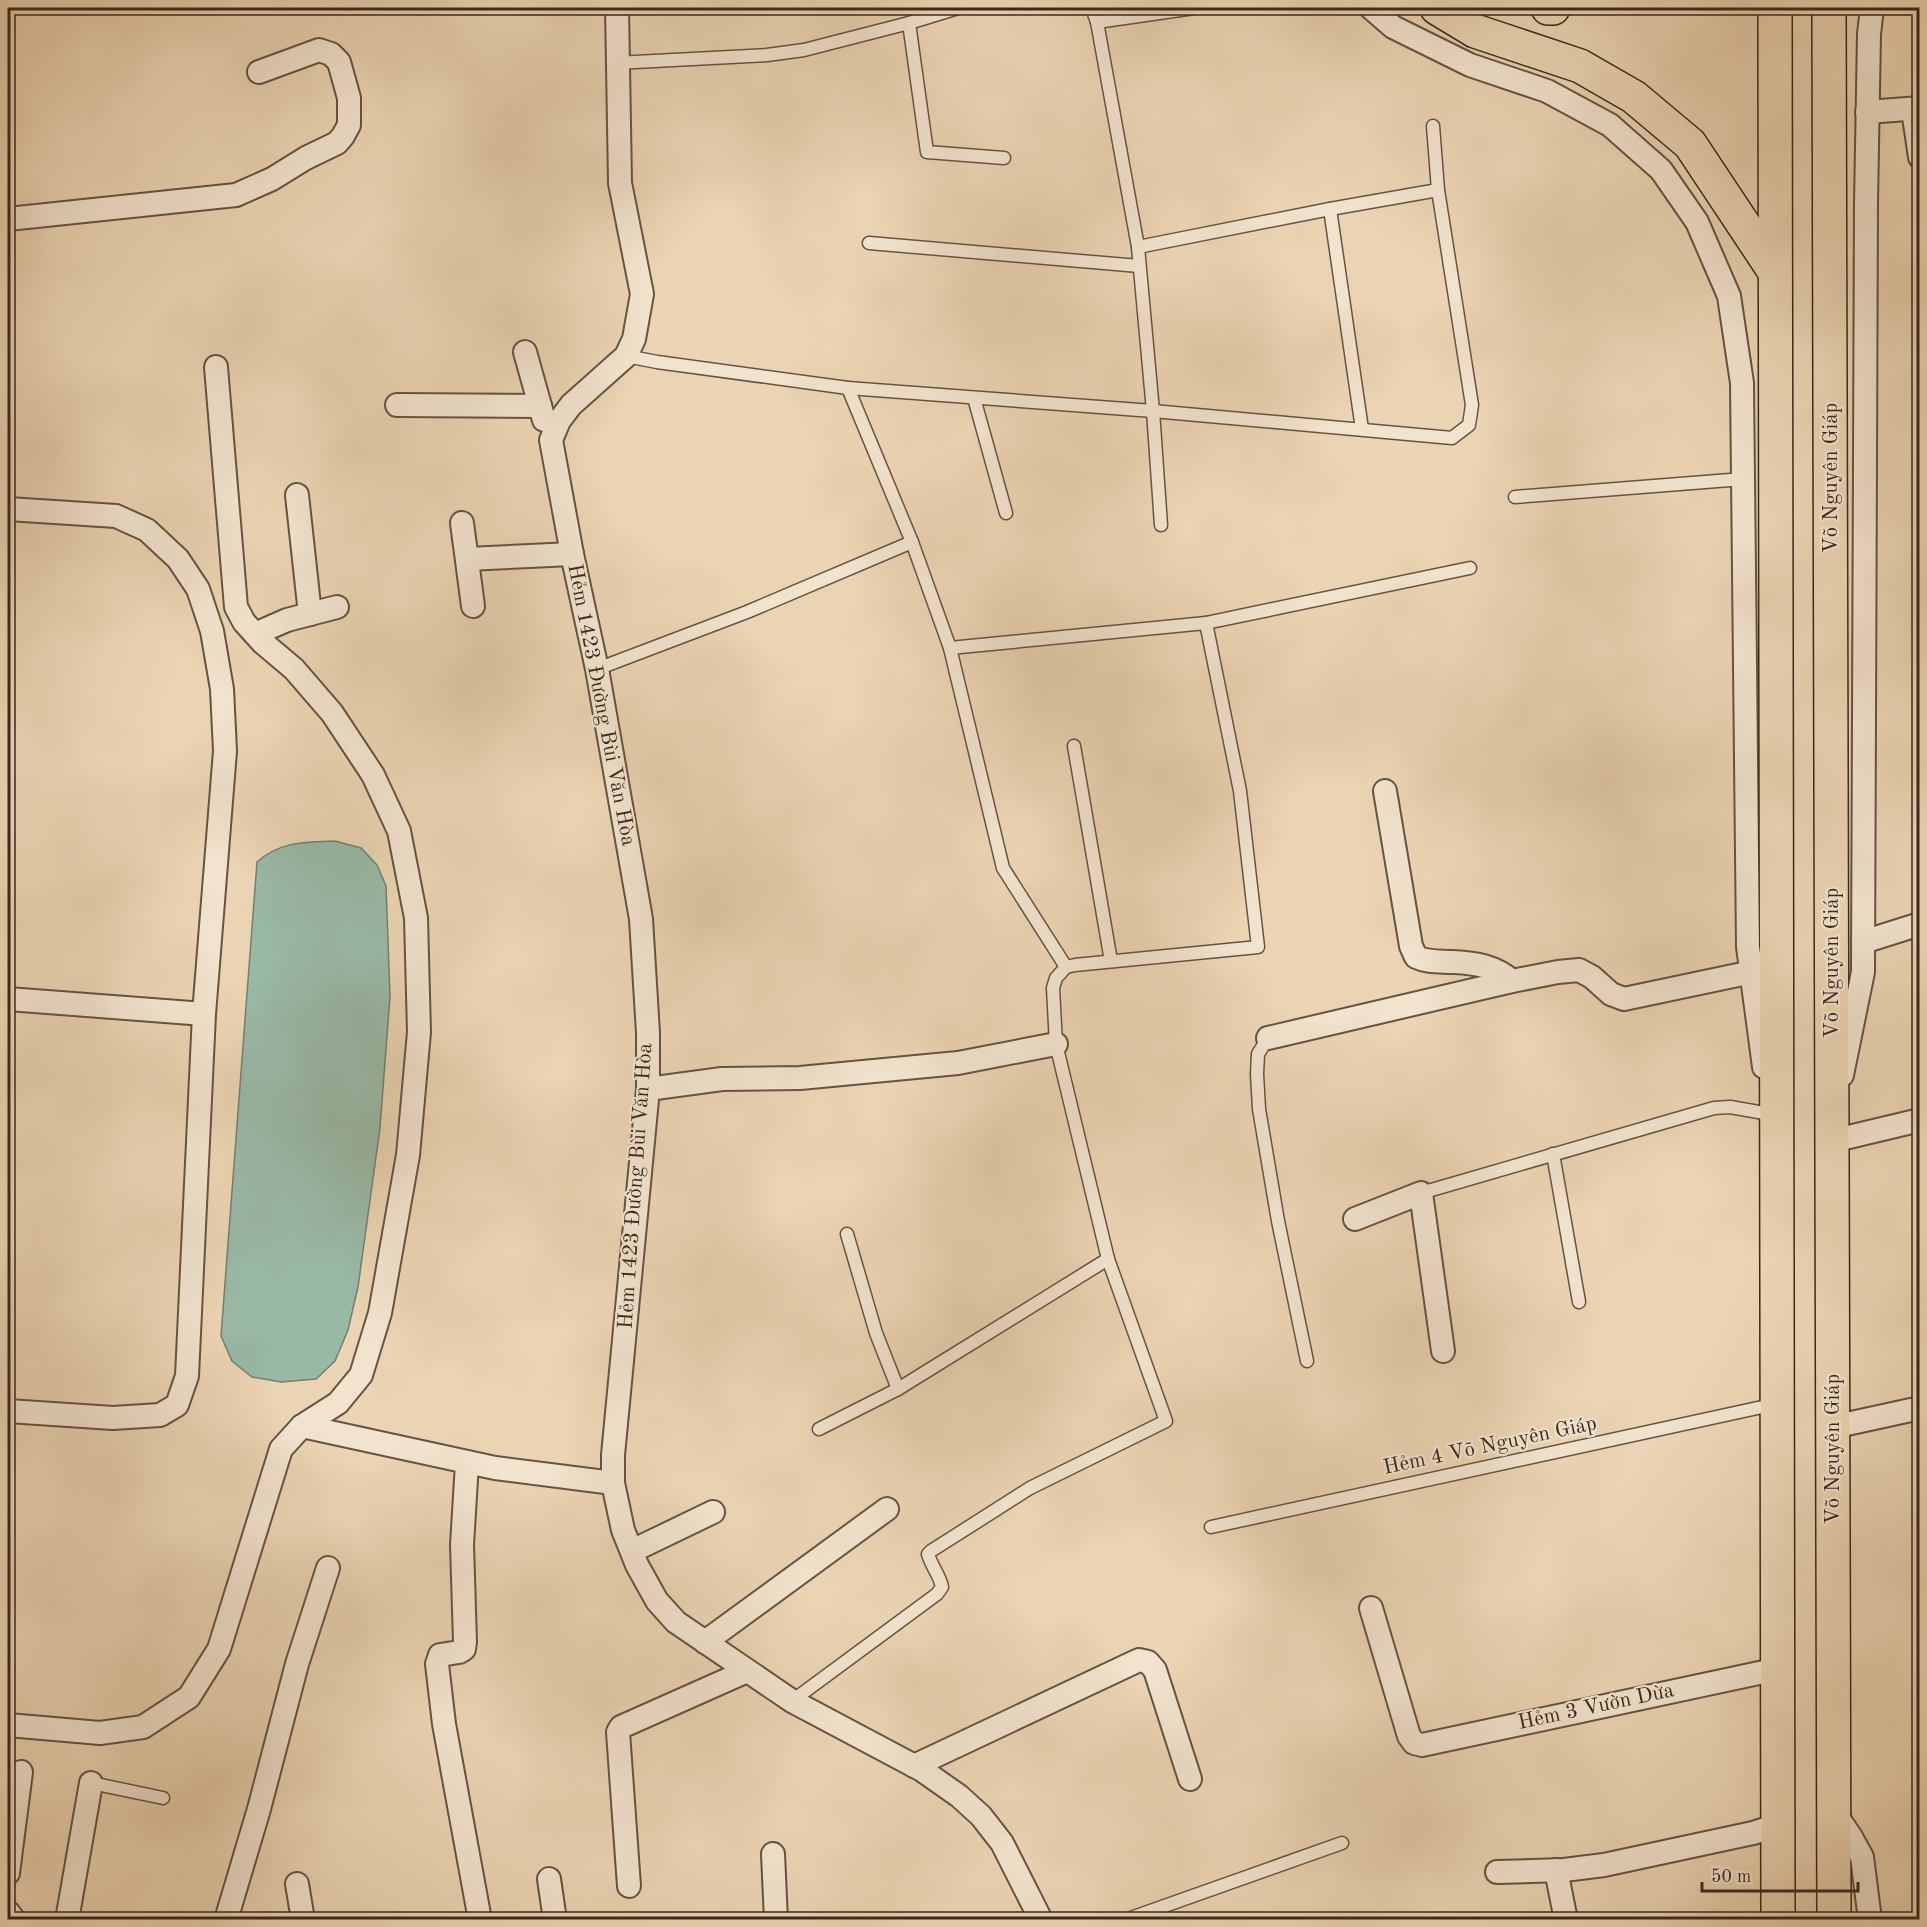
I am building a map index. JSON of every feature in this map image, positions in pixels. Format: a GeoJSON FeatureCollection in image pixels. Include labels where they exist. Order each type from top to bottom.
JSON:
{"type":"FeatureCollection","features":[{"type":"Feature","properties":{"kind":"highway"},"geometry":{"type":"LineString","coordinates":[[1437,8],[1475,31],[1580,66],[1634,97],[1690,144],[1775,272]]}},
{"type":"Feature","properties":{"kind":"highway"},"geometry":{"type":"LineString","coordinates":[[1775,8],[1778,1920]]}},
{"type":"Feature","properties":{"kind":"highway","name":"Võ Nguyên Giáp"},"geometry":{"type":"LineString","coordinates":[[1829,8],[1834,1920]]}},
{"type":"Feature","properties":{"kind":"street"},"geometry":{"type":"LineString","coordinates":[[551,440],[559,421],[572,405],[626,356],[634,339],[642,294],[620,183],[616,63],[617,8]]}},
{"type":"Feature","properties":{"kind":"street"},"geometry":{"type":"LineString","coordinates":[[1371,8],[1393,27],[1470,64],[1547,91],[1610,125],[1661,170],[1697,222],[1729,296],[1742,383],[1748,946],[1777,1167]]}},
{"type":"Feature","properties":{"kind":"street"},"geometry":{"type":"LineString","coordinates":[[1872,8],[1867,112],[1863,972],[1832,1134],[1920,1120]]}},
{"type":"Feature","properties":{"kind":"street"},"geometry":{"type":"LineString","coordinates":[[8,219],[236,195],[272,179],[344,136],[349,125],[348,98],[339,62],[331,54],[319,50],[259,72]]}},
{"type":"Feature","properties":{"kind":"street"},"geometry":{"type":"LineString","coordinates":[[1867,112],[1916,109],[1920,157]]}},
{"type":"Feature","properties":{"kind":"street","name":"Hẻm 1423 Đường Bùi Văn Hòa"},"geometry":{"type":"LineString","coordinates":[[525,352],[551,440],[572,554],[597,669],[641,919],[648,1033],[648,1089],[615,1443],[613,1483],[623,1530],[657,1601],[676,1622],[792,1701],[914,1766],[959,1796],[981,1816],[1002,1843],[1041,1920]]}},
{"type":"Feature","properties":{"kind":"street"},"geometry":{"type":"LineString","coordinates":[[8,1725],[100,1732],[143,1727],[189,1697],[219,1649],[281,1449],[302,1426],[338,1403],[361,1375],[380,1313],[408,1155],[419,1032],[416,918],[399,831],[373,775],[332,713],[294,669],[255,634],[236,607],[216,367]]}},
{"type":"Feature","properties":{"kind":"street"},"geometry":{"type":"LineString","coordinates":[[397,405],[540,406]]}},
{"type":"Feature","properties":{"kind":"street"},"geometry":{"type":"LineString","coordinates":[[297,495],[310,614]]}},
{"type":"Feature","properties":{"kind":"street"},"geometry":{"type":"LineString","coordinates":[[8,509],[116,516],[147,530],[178,559],[198,590],[212,630],[222,689],[225,751],[204,1014],[187,1376],[177,1405],[160,1415],[113,1418],[8,1411]]}},
{"type":"Feature","properties":{"kind":"street"},"geometry":{"type":"LineString","coordinates":[[462,523],[473,606]]}},
{"type":"Feature","properties":{"kind":"street"},"geometry":{"type":"LineString","coordinates":[[467,559],[572,554]]}},
{"type":"Feature","properties":{"kind":"street"},"geometry":{"type":"LineString","coordinates":[[255,634],[287,620],[337,607]]}},
{"type":"Feature","properties":{"kind":"street"},"geometry":{"type":"LineString","coordinates":[[1385,791],[1411,946],[1416,957],[1427,962],[1486,966],[1503,973],[1512,981]]}},
{"type":"Feature","properties":{"kind":"street"},"geometry":{"type":"LineString","coordinates":[[1863,942],[1920,924]]}},
{"type":"Feature","properties":{"kind":"street"},"geometry":{"type":"LineString","coordinates":[[1268,1038],[1558,972],[1579,970],[1592,977],[1611,994],[1624,999],[1752,972]]}},
{"type":"Feature","properties":{"kind":"street"},"geometry":{"type":"LineString","coordinates":[[8,999],[204,1014]]}},
{"type":"Feature","properties":{"kind":"street"},"geometry":{"type":"LineString","coordinates":[[648,1089],[722,1079],[800,1078],[958,1063],[1056,1044]]}},
{"type":"Feature","properties":{"kind":"street"},"geometry":{"type":"LineString","coordinates":[[1355,1220],[1421,1193],[1443,1351]]}},
{"type":"Feature","properties":{"kind":"street"},"geometry":{"type":"LineString","coordinates":[[1833,1427],[1920,1408]]}},
{"type":"Feature","properties":{"kind":"street"},"geometry":{"type":"LineString","coordinates":[[302,1426],[467,1462],[613,1483]]}},
{"type":"Feature","properties":{"kind":"street"},"geometry":{"type":"LineString","coordinates":[[467,1462],[462,1545],[464,1649],[459,1652],[440,1654],[437,1664],[444,1724],[480,1920]]}},
{"type":"Feature","properties":{"kind":"street"},"geometry":{"type":"LineString","coordinates":[[705,1642],[887,1509]]}},
{"type":"Feature","properties":{"kind":"street"},"geometry":{"type":"LineString","coordinates":[[632,1551],[713,1512]]}},
{"type":"Feature","properties":{"kind":"street"},"geometry":{"type":"LineString","coordinates":[[226,1920],[259,1809],[297,1664],[328,1568]]}},
{"type":"Feature","properties":{"kind":"street","name":"Hẻm 3 Vườn Dừa"},"geometry":{"type":"LineString","coordinates":[[1371,1608],[1409,1736],[1414,1743],[1422,1745],[1778,1669]]}},
{"type":"Feature","properties":{"kind":"street"},"geometry":{"type":"LineString","coordinates":[[914,1766],[1139,1660],[1148,1662],[1155,1670],[1190,1779]]}},
{"type":"Feature","properties":{"kind":"street"},"geometry":{"type":"LineString","coordinates":[[629,1886],[618,1732],[621,1727],[747,1671]]}},
{"type":"Feature","properties":{"kind":"street"},"geometry":{"type":"LineString","coordinates":[[8,1873],[21,1772]]}},
{"type":"Feature","properties":{"kind":"street"},"geometry":{"type":"LineString","coordinates":[[67,1920],[91,1783]]}},
{"type":"Feature","properties":{"kind":"street"},"geometry":{"type":"LineString","coordinates":[[1834,1812],[1862,1857],[1870,1920]]}},
{"type":"Feature","properties":{"kind":"street"},"geometry":{"type":"LineString","coordinates":[[1497,1872],[1556,1870],[1604,1865],[1753,1833],[1778,1825]]}},
{"type":"Feature","properties":{"kind":"street"},"geometry":{"type":"LineString","coordinates":[[773,1854],[776,1920]]}},
{"type":"Feature","properties":{"kind":"street"},"geometry":{"type":"LineString","coordinates":[[1556,1870],[1566,1920]]}},
{"type":"Feature","properties":{"kind":"street"},"geometry":{"type":"LineString","coordinates":[[549,1879],[555,1920]]}},
{"type":"Feature","properties":{"kind":"street"},"geometry":{"type":"LineString","coordinates":[[297,1884],[303,1920]]}},
{"type":"Feature","properties":{"kind":"street"},"geometry":{"type":"LineString","coordinates":[[8,1912],[14,1920]]}},
{"type":"Feature","properties":{"kind":"lane"},"geometry":{"type":"LineString","coordinates":[[616,63],[767,56],[804,51],[909,23],[937,11],[958,8]]}},
{"type":"Feature","properties":{"kind":"lane"},"geometry":{"type":"LineString","coordinates":[[1092,8],[1097,22],[1138,247],[1161,525]]}},
{"type":"Feature","properties":{"kind":"lane"},"geometry":{"type":"LineString","coordinates":[[1097,22],[1194,8]]}},
{"type":"Feature","properties":{"kind":"lane"},"geometry":{"type":"LineString","coordinates":[[909,23],[927,152],[1004,158]]}},
{"type":"Feature","properties":{"kind":"lane"},"geometry":{"type":"LineString","coordinates":[[626,356],[849,388],[1153,411],[1452,438],[1469,425],[1472,405],[1438,190],[1433,126]]}},
{"type":"Feature","properties":{"kind":"lane"},"geometry":{"type":"LineString","coordinates":[[1138,247],[1330,208],[1438,190]]}},
{"type":"Feature","properties":{"kind":"lane"},"geometry":{"type":"LineString","coordinates":[[1330,208],[1362,429]]}},
{"type":"Feature","properties":{"kind":"lane"},"geometry":{"type":"LineString","coordinates":[[869,243],[1140,267]]}},
{"type":"Feature","properties":{"kind":"lane"},"geometry":{"type":"LineString","coordinates":[[849,388],[912,542],[950,648],[1003,868],[1066,967]]}},
{"type":"Feature","properties":{"kind":"lane"},"geometry":{"type":"LineString","coordinates":[[974,398],[1006,513]]}},
{"type":"Feature","properties":{"kind":"lane"},"geometry":{"type":"LineString","coordinates":[[1515,497],[1743,479]]}},
{"type":"Feature","properties":{"kind":"lane"},"geometry":{"type":"LineString","coordinates":[[597,669],[747,612],[912,542]]}},
{"type":"Feature","properties":{"kind":"lane"},"geometry":{"type":"LineString","coordinates":[[950,648],[1206,623],[1470,568]]}},
{"type":"Feature","properties":{"kind":"lane"},"geometry":{"type":"LineString","coordinates":[[792,1701],[937,1594],[942,1587],[940,1577],[929,1559],[928,1554],[931,1551],[1030,1488],[1166,1421],[1108,1259],[1056,1044],[1053,988],[1056,978],[1066,967],[1075,964],[1258,947],[1240,791],[1206,623]]}},
{"type":"Feature","properties":{"kind":"lane"},"geometry":{"type":"LineString","coordinates":[[1074,746],[1111,961]]}},
{"type":"Feature","properties":{"kind":"lane"},"geometry":{"type":"LineString","coordinates":[[1268,1038],[1258,1054],[1259,1109],[1278,1221],[1307,1361]]}},
{"type":"Feature","properties":{"kind":"lane"},"geometry":{"type":"LineString","coordinates":[[1421,1193],[1714,1107],[1730,1107],[1770,1114]]}},
{"type":"Feature","properties":{"kind":"lane"},"geometry":{"type":"LineString","coordinates":[[1553,1154],[1579,1302]]}},
{"type":"Feature","properties":{"kind":"lane"},"geometry":{"type":"LineString","coordinates":[[847,1234],[876,1333],[898,1389]]}},
{"type":"Feature","properties":{"kind":"lane"},"geometry":{"type":"LineString","coordinates":[[819,1429],[898,1389],[1108,1259]]}},
{"type":"Feature","properties":{"kind":"lane","name":"Hẻm 4 Võ Nguyên Giáp"},"geometry":{"type":"LineString","coordinates":[[1211,1527],[1777,1404]]}},
{"type":"Feature","properties":{"kind":"lane"},"geometry":{"type":"LineString","coordinates":[[91,1783],[164,1798]]}},
{"type":"Feature","properties":{"kind":"lane"},"geometry":{"type":"LineString","coordinates":[[1125,1920],[1342,1843]]}},
{"type":"Feature","properties":{"kind":"shaded area"},"geometry":{"type":"Polygon","coordinates":[[[335,841],[361,848],[377,865],[386,886],[390,996],[380,1128],[358,1287],[348,1330],[335,1361],[316,1379],[281,1382],[252,1377],[232,1361],[221,1336],[257,862],[284,846],[335,841]]]}}]}
